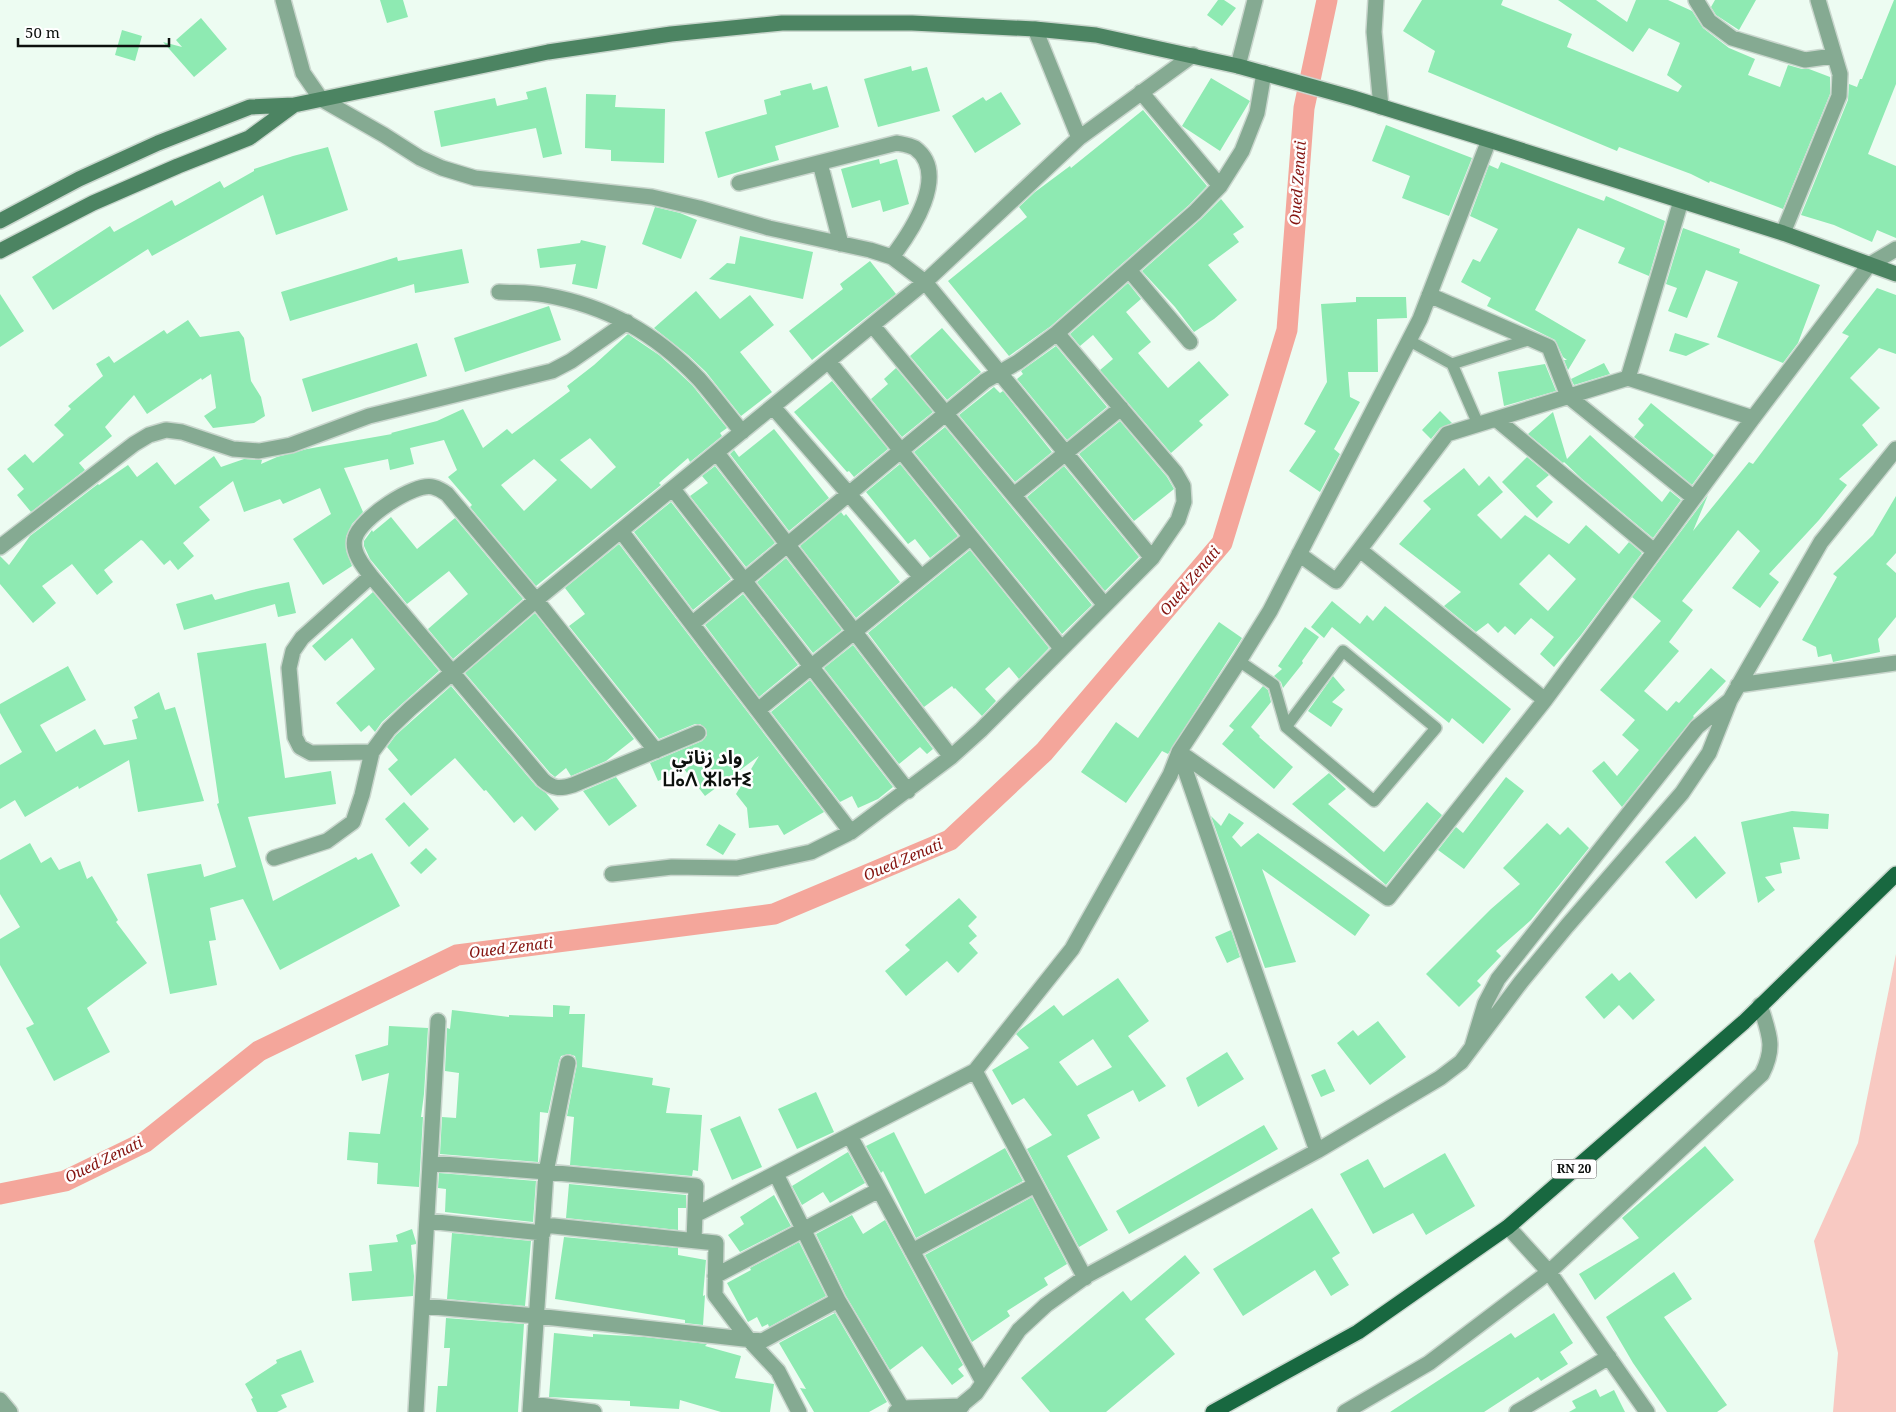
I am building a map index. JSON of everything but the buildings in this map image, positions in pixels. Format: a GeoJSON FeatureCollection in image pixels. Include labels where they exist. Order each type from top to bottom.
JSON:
{"type":"FeatureCollection","features":[{"type":"Feature","properties":{"kind":"main road","name":"RN 20"},"geometry":{"type":"LineString","coordinates":[[1213,1412],[1358,1332],[1508,1226],[1744,1022],[1896,874]]}},
{"type":"Feature","properties":{"kind":"street"},"geometry":{"type":"LineString","coordinates":[[283,0],[303,74],[321,98],[420,158],[442,168],[475,178],[652,197],[769,228],[870,250],[892,257],[924,282],[1152,558]]}},
{"type":"Feature","properties":{"kind":"street"},"geometry":{"type":"LineString","coordinates":[[1238,66],[1255,0]]}},
{"type":"Feature","properties":{"kind":"street"},"geometry":{"type":"LineString","coordinates":[[1376,0],[1374,32],[1381,107]]}},
{"type":"Feature","properties":{"kind":"street"},"geometry":{"type":"LineString","coordinates":[[1696,0],[1709,21],[1732,38],[1805,60],[1833,56]]}},
{"type":"Feature","properties":{"kind":"street"},"geometry":{"type":"LineString","coordinates":[[1783,233],[1839,96],[1840,74],[1833,56],[1818,0]]}},
{"type":"Feature","properties":{"kind":"street"},"geometry":{"type":"LineString","coordinates":[[0,221],[79,179],[158,143],[250,106],[294,105],[548,52],[671,34],[792,23],[912,23],[1035,29],[1096,35],[1238,66],[1353,98],[1489,140],[1783,233],[1896,274]]}},
{"type":"Feature","properties":{"kind":"street"},"geometry":{"type":"LineString","coordinates":[[1035,29],[1079,138]]}},
{"type":"Feature","properties":{"kind":"street"},"geometry":{"type":"LineString","coordinates":[[274,858],[327,841],[353,822],[362,795],[372,752],[389,729],[451,672],[536,600],[873,326],[924,282],[1079,138],[1193,55]]}},
{"type":"Feature","properties":{"kind":"street"},"geometry":{"type":"LineString","coordinates":[[693,623],[998,372],[1018,362],[1058,333],[1195,212],[1220,186],[1242,151],[1271,75]]}},
{"type":"Feature","properties":{"kind":"street"},"geometry":{"type":"LineString","coordinates":[[1141,92],[1220,186]]}},
{"type":"Feature","properties":{"kind":"street"},"geometry":{"type":"LineString","coordinates":[[0,250],[93,203],[249,138],[294,105]]}},
{"type":"Feature","properties":{"kind":"street"},"geometry":{"type":"LineString","coordinates":[[695,1215],[975,1072],[1072,949],[1170,775],[1179,752],[1270,611],[1420,319],[1489,140]]}},
{"type":"Feature","properties":{"kind":"street"},"geometry":{"type":"LineString","coordinates":[[739,183],[897,142],[914,147],[926,160],[930,178],[927,195],[907,238],[892,257]]}},
{"type":"Feature","properties":{"kind":"street"},"geometry":{"type":"LineString","coordinates":[[820,162],[841,244]]}},
{"type":"Feature","properties":{"kind":"street"},"geometry":{"type":"LineString","coordinates":[[1628,378],[1681,201]]}},
{"type":"Feature","properties":{"kind":"street"},"geometry":{"type":"LineString","coordinates":[[1179,752],[1388,898],[1545,700],[1753,418],[1869,265],[1896,249]]}},
{"type":"Feature","properties":{"kind":"street"},"geometry":{"type":"LineString","coordinates":[[1129,270],[1190,342]]}},
{"type":"Feature","properties":{"kind":"street"},"geometry":{"type":"LineString","coordinates":[[499,292],[543,294],[587,305],[628,322],[663,346],[692,373],[742,432]]}},
{"type":"Feature","properties":{"kind":"street"},"geometry":{"type":"LineString","coordinates":[[1429,295],[1549,348],[1568,396],[1694,498]]}},
{"type":"Feature","properties":{"kind":"street"},"geometry":{"type":"LineString","coordinates":[[0,547],[134,444],[149,435],[166,430],[182,432],[232,449],[259,451],[291,445],[369,416],[552,371],[571,361],[628,322]]}},
{"type":"Feature","properties":{"kind":"street"},"geometry":{"type":"LineString","coordinates":[[873,326],[1104,604]]}},
{"type":"Feature","properties":{"kind":"street"},"geometry":{"type":"LineString","coordinates":[[612,874],[672,867],[737,868],[811,852],[850,832],[908,791],[981,730],[1104,604],[1152,558],[1178,520],[1184,502],[1182,486],[1175,472],[1058,333]]}},
{"type":"Feature","properties":{"kind":"street"},"geometry":{"type":"LineString","coordinates":[[829,362],[1061,648]]}},
{"type":"Feature","properties":{"kind":"street"},"geometry":{"type":"LineString","coordinates":[[1299,554],[1336,581],[1447,434],[1628,378],[1753,418]]}},
{"type":"Feature","properties":{"kind":"street"},"geometry":{"type":"LineString","coordinates":[[773,407],[921,577]]}},
{"type":"Feature","properties":{"kind":"street"},"geometry":{"type":"LineString","coordinates":[[1014,496],[1121,408]]}},
{"type":"Feature","properties":{"kind":"street"},"geometry":{"type":"LineString","coordinates":[[1496,419],[1654,552]]}},
{"type":"Feature","properties":{"kind":"street"},"geometry":{"type":"LineString","coordinates":[[717,453],[951,757]]}},
{"type":"Feature","properties":{"kind":"street"},"geometry":{"type":"LineString","coordinates":[[776,1174],[838,1300],[899,1410],[958,1409],[976,1393],[1019,1330],[1046,1305],[1085,1278],[1317,1151],[1440,1078],[1460,1062],[1521,982],[1567,926],[1682,793],[1708,753],[1738,685],[1821,542],[1893,457]]}},
{"type":"Feature","properties":{"kind":"street"},"geometry":{"type":"LineString","coordinates":[[656,750],[536,600],[447,494],[432,486],[413,490],[381,510],[361,526],[354,539],[358,558],[370,576],[543,780],[551,787],[562,789],[698,733]]}},
{"type":"Feature","properties":{"kind":"street"},"geometry":{"type":"LineString","coordinates":[[673,489],[908,791]]}},
{"type":"Feature","properties":{"kind":"street"},"geometry":{"type":"LineString","coordinates":[[621,531],[693,623],[850,832]]}},
{"type":"Feature","properties":{"kind":"street"},"geometry":{"type":"LineString","coordinates":[[758,710],[971,537]]}},
{"type":"Feature","properties":{"kind":"street"},"geometry":{"type":"LineString","coordinates":[[1360,550],[1545,700]]}},
{"type":"Feature","properties":{"kind":"street"},"geometry":{"type":"LineString","coordinates":[[370,576],[302,638],[293,651],[289,668],[295,737],[300,747],[311,753],[372,752]]}},
{"type":"Feature","properties":{"kind":"street"},"geometry":{"type":"LineString","coordinates":[[1738,685],[1896,663]]}},
{"type":"Feature","properties":{"kind":"street"},"geometry":{"type":"LineString","coordinates":[[1472,1047],[1486,1004],[1498,978],[1697,727],[1730,700]]}},
{"type":"Feature","properties":{"kind":"street"},"geometry":{"type":"LineString","coordinates":[[1179,752],[1317,1151]]}},
{"type":"Feature","properties":{"kind":"street"},"geometry":{"type":"LineString","coordinates":[[1345,1412],[1430,1363],[1549,1272],[1762,1074],[1770,1059],[1771,1038],[1760,1005]]}},
{"type":"Feature","properties":{"kind":"street"},"geometry":{"type":"LineString","coordinates":[[416,1412],[438,1020]]}},
{"type":"Feature","properties":{"kind":"street"},"geometry":{"type":"LineString","coordinates":[[568,1062],[546,1172],[531,1408],[594,1412]]}},
{"type":"Feature","properties":{"kind":"street"},"geometry":{"type":"LineString","coordinates":[[975,1072],[1085,1278]]}},
{"type":"Feature","properties":{"kind":"street"},"geometry":{"type":"LineString","coordinates":[[850,1136],[983,1382]]}},
{"type":"Feature","properties":{"kind":"street"},"geometry":{"type":"LineString","coordinates":[[430,1163],[696,1186],[694,1241]]}},
{"type":"Feature","properties":{"kind":"street"},"geometry":{"type":"LineString","coordinates":[[912,1251],[1035,1185]]}},
{"type":"Feature","properties":{"kind":"street"},"geometry":{"type":"LineString","coordinates":[[715,1276],[879,1190]]}},
{"type":"Feature","properties":{"kind":"street"},"geometry":{"type":"LineString","coordinates":[[427,1221],[716,1243],[715,1295],[748,1340],[778,1371],[799,1412]]}},
{"type":"Feature","properties":{"kind":"street"},"geometry":{"type":"LineString","coordinates":[[1508,1226],[1549,1272],[1647,1412]]}},
{"type":"Feature","properties":{"kind":"street"},"geometry":{"type":"LineString","coordinates":[[422,1306],[536,1316],[762,1341],[838,1300]]}},
{"type":"Feature","properties":{"kind":"street"},"geometry":{"type":"LineString","coordinates":[[1517,1412],[1609,1356]]}},
{"type":"Feature","properties":{"kind":"street"},"geometry":{"type":"LineString","coordinates":[[0,1400],[10,1412]]}},
{"type":"Feature","properties":{"kind":"lane"},"geometry":{"type":"LineString","coordinates":[[1408,340],[1452,364],[1478,424]]}},
{"type":"Feature","properties":{"kind":"lane"},"geometry":{"type":"LineString","coordinates":[[1452,364],[1531,340]]}},
{"type":"Feature","properties":{"kind":"lane"},"geometry":{"type":"LineString","coordinates":[[1239,661],[1274,685],[1286,727],[1374,801],[1436,728],[1343,651],[1286,727]]}},
{"type":"Feature","properties":{"kind":"shaded area"},"geometry":{"type":"Polygon","coordinates":[[[1896,954],[1896,1412],[1833,1412],[1838,1353],[1814,1241],[1858,1143],[1896,954]]]}},
{"type":"Feature","properties":{"kind":"waterway","name":"Oued Zenati"},"geometry":{"type":"LineString","coordinates":[[0,1194],[65,1181],[145,1142],[259,1051],[457,955],[774,914],[950,840],[1044,752],[1222,543],[1287,330],[1304,108],[1327,0]]}},
{"type":"Feature","properties":{"kind":"district","name":"واد زناتي ⵡⴰⴷ ⵣⵏⴰⵜⵉ"},"geometry":{"type":"Point","coordinates":[707,768]}}]}
